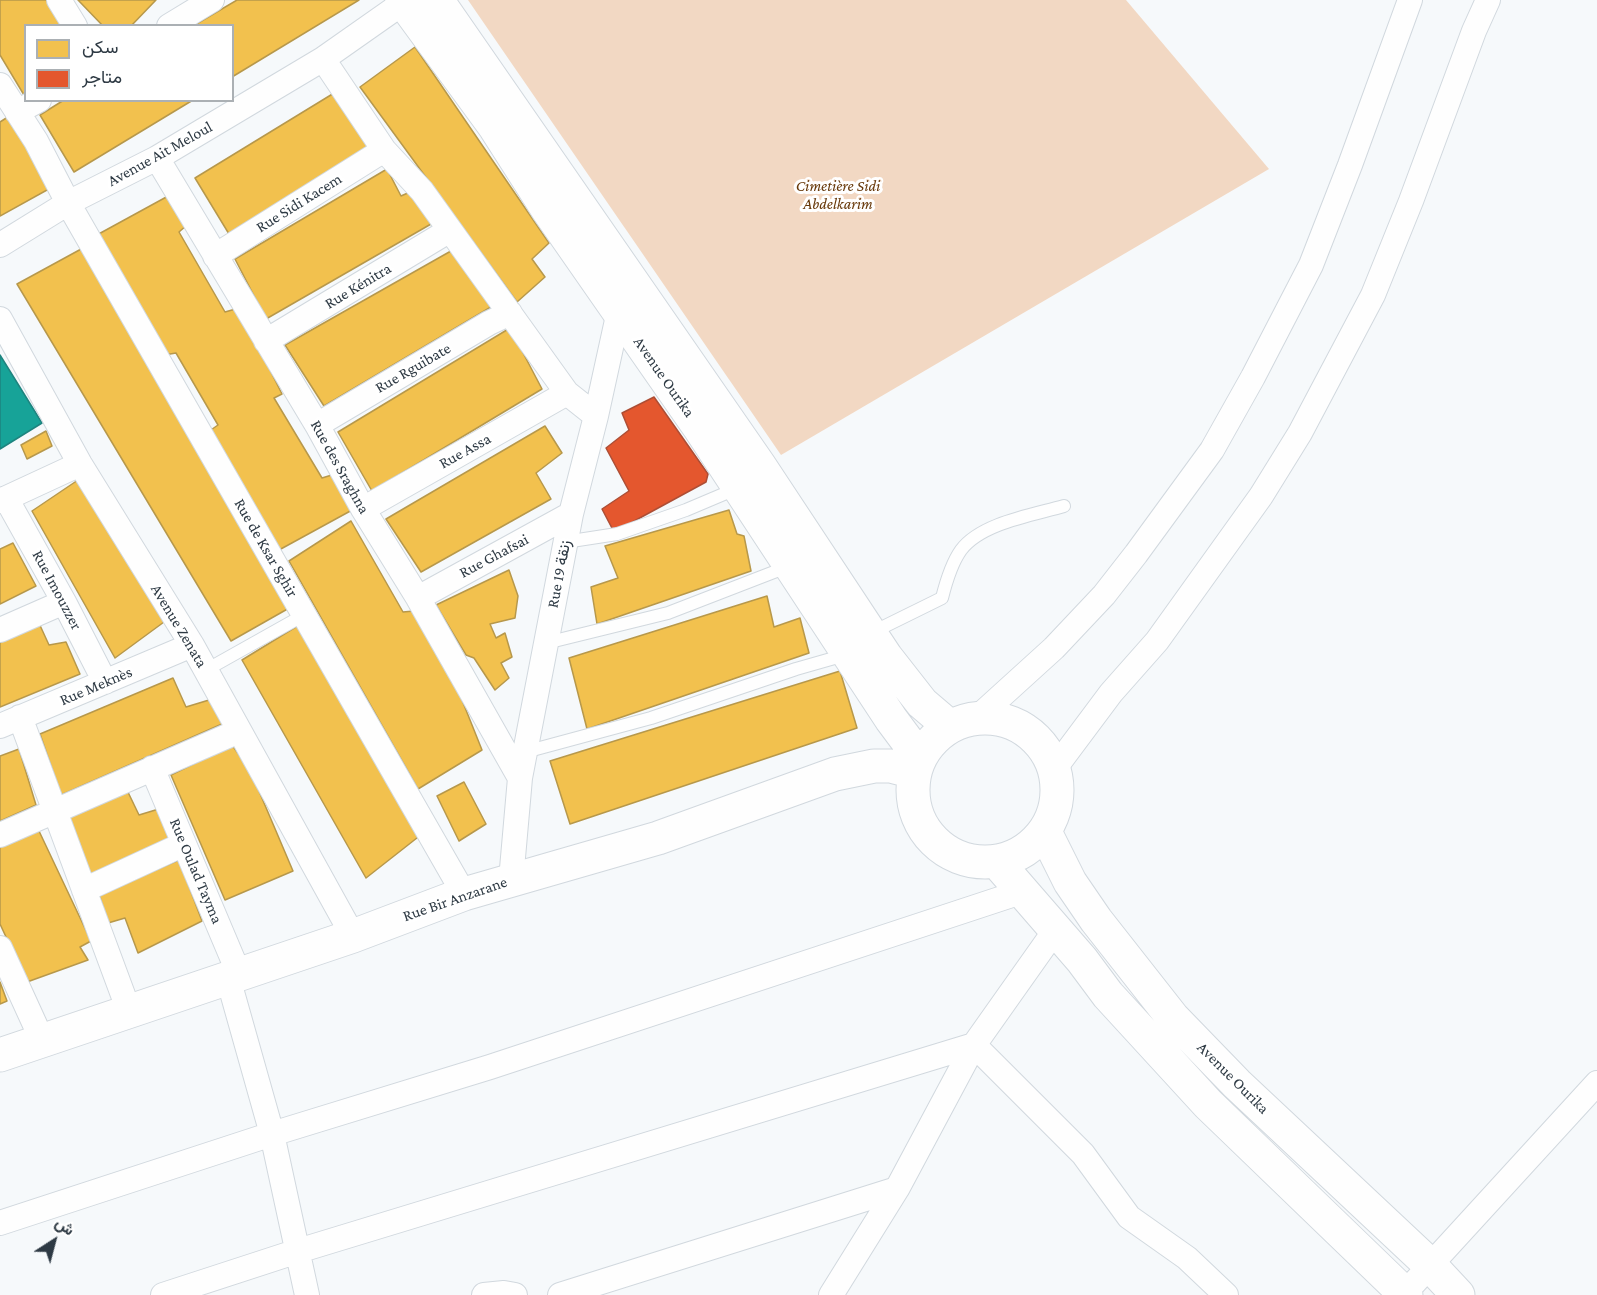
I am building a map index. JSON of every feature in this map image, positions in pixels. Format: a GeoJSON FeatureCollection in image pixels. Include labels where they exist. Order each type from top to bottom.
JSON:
{"type":"FeatureCollection","features":[{"type":"Feature","properties":{"kind":"street"},"geometry":{"type":"LineString","coordinates":[[59,0],[74,24]]}},
{"type":"Feature","properties":{"kind":"street"},"geometry":{"type":"LineString","coordinates":[[177,13],[212,0]]}},
{"type":"Feature","properties":{"kind":"street","name":"Avenue Ourika"},"geometry":{"type":"LineString","coordinates":[[437,0],[759,465],[860,643],[891,719],[917,765]]}},
{"type":"Feature","properties":{"kind":"street"},"geometry":{"type":"LineString","coordinates":[[964,722],[994,718],[1011,722],[1025,729],[1048,753],[1055,768],[1058,790],[1055,812],[1045,832],[1024,852],[997,862],[973,862],[950,854],[931,839],[918,819],[913,795],[917,765],[932,740],[964,722],[1054,648],[1104,595],[1137,554],[1212,450],[1311,265],[1410,0]]}},
{"type":"Feature","properties":{"kind":"street"},"geometry":{"type":"LineString","coordinates":[[1055,768],[1111,693],[1157,641],[1261,496],[1300,433],[1373,295],[1488,0]]}},
{"type":"Feature","properties":{"kind":"street","name":"Avenue Ourika"},"geometry":{"type":"LineString","coordinates":[[404,1],[495,127],[548,210],[699,427],[790,566],[860,643],[922,703],[964,722]]}},
{"type":"Feature","properties":{"kind":"street","name":"Avenue Ait Meloul"},"geometry":{"type":"LineString","coordinates":[[0,245],[68,203],[157,158],[323,59],[404,1]]}},
{"type":"Feature","properties":{"kind":"street"},"geometry":{"type":"LineString","coordinates":[[323,59],[384,150],[422,191],[567,393],[596,416]]}},
{"type":"Feature","properties":{"kind":"street","name":"Rue de Ksar Sghir"},"geometry":{"type":"LineString","coordinates":[[0,85],[36,141],[68,203],[464,894]]}},
{"type":"Feature","properties":{"kind":"street"},"geometry":{"type":"LineString","coordinates":[[17,112],[35,102]]}},
{"type":"Feature","properties":{"kind":"street","name":"Rue Sidi Kacem"},"geometry":{"type":"LineString","coordinates":[[214,256],[384,150]]}},
{"type":"Feature","properties":{"kind":"street","name":"Rue des Sraghna"},"geometry":{"type":"LineString","coordinates":[[157,158],[317,425],[363,509],[418,598],[520,778]]}},
{"type":"Feature","properties":{"kind":"street","name":"Rue Kénitra"},"geometry":{"type":"LineString","coordinates":[[266,341],[450,230]]}},
{"type":"Feature","properties":{"kind":"street","name":"Rue 19 زنقة"},"geometry":{"type":"LineString","coordinates":[[511,880],[520,778],[565,542],[596,416],[626,272]]}},
{"type":"Feature","properties":{"kind":"street","name":"Rue Rguibate"},"geometry":{"type":"LineString","coordinates":[[317,425],[489,323],[510,313]]}},
{"type":"Feature","properties":{"kind":"street","name":"Avenue Zenata"},"geometry":{"type":"LineString","coordinates":[[0,320],[80,464],[192,645],[353,936]]}},
{"type":"Feature","properties":{"kind":"street","name":"Rue Assa"},"geometry":{"type":"LineString","coordinates":[[363,509],[567,393]]}},
{"type":"Feature","properties":{"kind":"street"},"geometry":{"type":"LineString","coordinates":[[3,500],[80,464]]}},
{"type":"Feature","properties":{"kind":"street","name":"Rue Imouzzer"},"geometry":{"type":"LineString","coordinates":[[3,500],[64,602],[105,682]]}},
{"type":"Feature","properties":{"kind":"street","name":"Rue Ghafsai"},"geometry":{"type":"LineString","coordinates":[[418,598],[571,514]]}},
{"type":"Feature","properties":{"kind":"street"},"geometry":{"type":"LineString","coordinates":[[0,630],[64,602]]}},
{"type":"Feature","properties":{"kind":"street","name":"Rue Meknès"},"geometry":{"type":"LineString","coordinates":[[10,722],[192,645]]}},
{"type":"Feature","properties":{"kind":"street"},"geometry":{"type":"LineString","coordinates":[[10,722],[54,811],[129,1011]]}},
{"type":"Feature","properties":{"kind":"street"},"geometry":{"type":"LineString","coordinates":[[0,835],[239,730]]}},
{"type":"Feature","properties":{"kind":"street","name":"Rue Bir Anzarane"},"geometry":{"type":"LineString","coordinates":[[0,1055],[353,936],[464,894],[658,838],[835,774],[874,766],[917,765]]}},
{"type":"Feature","properties":{"kind":"street","name":"Rue Oulad Tayma"},"geometry":{"type":"LineString","coordinates":[[152,768],[184,844],[233,976],[272,1134],[307,1295]]}},
{"type":"Feature","properties":{"kind":"street","name":"Avenue Ourika"},"geometry":{"type":"LineString","coordinates":[[1045,832],[1070,882],[1096,920],[1173,1018],[1237,1084],[1430,1265],[1458,1295]]}},
{"type":"Feature","properties":{"kind":"street"},"geometry":{"type":"LineString","coordinates":[[84,890],[184,844]]}},
{"type":"Feature","properties":{"kind":"street","name":"Avenue Ourika"},"geometry":{"type":"LineString","coordinates":[[997,862],[1056,929],[1108,995],[1208,1104],[1404,1293]]}},
{"type":"Feature","properties":{"kind":"street"},"geometry":{"type":"LineString","coordinates":[[0,1223],[272,1134],[490,1067],[1024,891]]}},
{"type":"Feature","properties":{"kind":"street"},"geometry":{"type":"LineString","coordinates":[[831,1295],[897,1189],[974,1045],[1056,929]]}},
{"type":"Feature","properties":{"kind":"street"},"geometry":{"type":"LineString","coordinates":[[0,948],[42,1040]]}},
{"type":"Feature","properties":{"kind":"street"},"geometry":{"type":"LineString","coordinates":[[162,1295],[298,1251],[974,1045]]}},
{"type":"Feature","properties":{"kind":"street"},"geometry":{"type":"LineString","coordinates":[[974,1045],[1083,1154],[1129,1216],[1187,1258],[1226,1295]]}},
{"type":"Feature","properties":{"kind":"street"},"geometry":{"type":"LineString","coordinates":[[1404,1293],[1597,1083]]}},
{"type":"Feature","properties":{"kind":"street"},"geometry":{"type":"LineString","coordinates":[[560,1295],[897,1189]]}},
{"type":"Feature","properties":{"kind":"street"},"geometry":{"type":"LineString","coordinates":[[484,1295],[504,1293],[515,1295]]}},
{"type":"Feature","properties":{"kind":"lane"},"geometry":{"type":"LineString","coordinates":[[565,542],[617,534],[686,510],[739,487]]}},
{"type":"Feature","properties":{"kind":"lane"},"geometry":{"type":"LineString","coordinates":[[525,752],[651,718],[796,669],[860,643],[942,598],[947,579],[962,549],[987,528],[1064,506]]}},
{"type":"Feature","properties":{"kind":"lane"},"geometry":{"type":"LineString","coordinates":[[546,644],[668,613],[790,566]]}},
{"type":"Feature","properties":{"kind":"lane"},"geometry":{"type":"LineString","coordinates":[[206,670],[304,615]]}},
{"type":"Feature","properties":{"kind":"green space","name":"Cimetière Sidi Abdelkarim"},"geometry":{"type":"Polygon","coordinates":[[[468,0],[1126,0],[1269,169],[781,455],[468,0]]]}},
{"type":"Feature","properties":{"kind":"building: سكن"},"geometry":{"type":"Polygon","coordinates":[[[0,0],[49,0],[64,24],[24,24],[24,95],[0,55],[0,0]]]}},
{"type":"Feature","properties":{"kind":"building: سكن"},"geometry":{"type":"Polygon","coordinates":[[[78,0],[156,0],[133,24],[101,24],[78,0]]]}},
{"type":"Feature","properties":{"kind":"building: سكن"},"geometry":{"type":"Polygon","coordinates":[[[237,0],[359,0],[234,76],[234,24],[196,24],[237,0]]]}},
{"type":"Feature","properties":{"kind":"building: سكن"},"geometry":{"type":"Polygon","coordinates":[[[415,47],[549,243],[532,259],[545,277],[517,302],[360,87],[415,47]]]}},
{"type":"Feature","properties":{"kind":"building: سكن"},"geometry":{"type":"Polygon","coordinates":[[[339,90],[374,147],[229,234],[195,178],[339,90]]]}},
{"type":"Feature","properties":{"kind":"building: سكن"},"geometry":{"type":"Polygon","coordinates":[[[61,102],[190,102],[74,172],[40,115],[61,102]]]}},
{"type":"Feature","properties":{"kind":"building: سكن"},"geometry":{"type":"Polygon","coordinates":[[[11,115],[56,185],[0,216],[0,122],[11,115]]]}},
{"type":"Feature","properties":{"kind":"building: سكن"},"geometry":{"type":"Polygon","coordinates":[[[387,169],[401,196],[419,188],[438,220],[266,319],[235,259],[387,169]]]}},
{"type":"Feature","properties":{"kind":"building: سكن"},"geometry":{"type":"Polygon","coordinates":[[[170,195],[187,225],[179,232],[225,312],[239,308],[282,394],[274,398],[322,478],[335,474],[354,509],[279,550],[208,432],[218,425],[176,353],[164,355],[95,236],[170,195]]]}},
{"type":"Feature","properties":{"kind":"building: سكن"},"geometry":{"type":"Polygon","coordinates":[[[458,247],[496,304],[324,406],[285,345],[458,247]]]}},
{"type":"Feature","properties":{"kind":"building: سكن"},"geometry":{"type":"Polygon","coordinates":[[[83,248],[291,607],[231,641],[17,284],[83,248]]]}},
{"type":"Feature","properties":{"kind":"building: سكن"},"geometry":{"type":"Polygon","coordinates":[[[510,328],[542,389],[372,491],[338,432],[510,328]]]}},
{"type":"Feature","properties":{"kind":"building: سكن"},"geometry":{"type":"Polygon","coordinates":[[[545,426],[562,453],[536,473],[551,499],[421,572],[386,519],[545,426]]]}},
{"type":"Feature","properties":{"kind":"building: سكن"},"geometry":{"type":"Polygon","coordinates":[[[46,431],[52,446],[27,459],[21,445],[46,431]]]}},
{"type":"Feature","properties":{"kind":"building: سكن"},"geometry":{"type":"Polygon","coordinates":[[[78,480],[164,622],[115,658],[32,511],[78,480]]]}},
{"type":"Feature","properties":{"kind":"building: سكن"},"geometry":{"type":"Polygon","coordinates":[[[729,510],[737,534],[744,536],[751,571],[597,624],[591,587],[618,578],[605,546],[729,510]]]}},
{"type":"Feature","properties":{"kind":"building: سكن"},"geometry":{"type":"Polygon","coordinates":[[[351,521],[403,612],[414,611],[452,675],[482,750],[418,789],[289,561],[351,521]]]}},
{"type":"Feature","properties":{"kind":"building: سكن"},"geometry":{"type":"Polygon","coordinates":[[[13,543],[36,586],[0,604],[0,549],[13,543]]]}},
{"type":"Feature","properties":{"kind":"building: سكن"},"geometry":{"type":"Polygon","coordinates":[[[509,570],[518,596],[515,618],[490,624],[496,638],[505,633],[512,657],[501,663],[509,678],[495,690],[474,658],[466,655],[436,605],[509,570]]]}},
{"type":"Feature","properties":{"kind":"building: سكن"},"geometry":{"type":"Polygon","coordinates":[[[767,596],[774,627],[800,618],[809,653],[587,729],[569,658],[767,596]]]}},
{"type":"Feature","properties":{"kind":"building: سكن"},"geometry":{"type":"Polygon","coordinates":[[[38,621],[49,645],[66,642],[80,674],[0,707],[0,639],[38,621]]]}},
{"type":"Feature","properties":{"kind":"building: سكن"},"geometry":{"type":"Polygon","coordinates":[[[299,625],[422,834],[366,878],[242,660],[299,625]]]}},
{"type":"Feature","properties":{"kind":"building: سكن"},"geometry":{"type":"Polygon","coordinates":[[[840,671],[857,728],[570,824],[550,761],[840,671]]]}},
{"type":"Feature","properties":{"kind":"building: سكن"},"geometry":{"type":"Polygon","coordinates":[[[173,678],[186,707],[209,700],[222,724],[61,795],[40,734],[173,678]]]}},
{"type":"Feature","properties":{"kind":"building: سكن"},"geometry":{"type":"Polygon","coordinates":[[[232,745],[250,770],[293,871],[225,900],[171,775],[232,745]]]}},
{"type":"Feature","properties":{"kind":"building: سكن"},"geometry":{"type":"Polygon","coordinates":[[[19,749],[36,805],[0,821],[0,756],[19,749]]]}},
{"type":"Feature","properties":{"kind":"building: سكن"},"geometry":{"type":"Polygon","coordinates":[[[464,782],[486,824],[459,841],[437,796],[464,782]]]}},
{"type":"Feature","properties":{"kind":"building: سكن"},"geometry":{"type":"Polygon","coordinates":[[[126,788],[139,815],[162,808],[176,841],[89,877],[65,819],[126,788]]]}},
{"type":"Feature","properties":{"kind":"building: سكن"},"geometry":{"type":"Polygon","coordinates":[[[39,831],[91,941],[80,947],[88,960],[27,982],[0,924],[0,846],[39,831]]]}},
{"type":"Feature","properties":{"kind":"building: سكن"},"geometry":{"type":"Polygon","coordinates":[[[179,860],[202,921],[138,953],[125,918],[108,923],[99,894],[179,860]]]}},
{"type":"Feature","properties":{"kind":"building: سكن"},"geometry":{"type":"Polygon","coordinates":[[[0,982],[7,1001],[0,1004],[0,982]]]}},
{"type":"Feature","properties":{"kind":"building: متاجر"},"geometry":{"type":"Polygon","coordinates":[[[654,397],[708,474],[706,482],[614,532],[602,509],[629,491],[606,448],[629,430],[622,413],[654,397]]]}},
{"type":"Feature","properties":{"kind":"building: مرافق عامة"},"geometry":{"type":"Polygon","coordinates":[[[0,355],[42,423],[0,449],[0,355]]]}}]}
